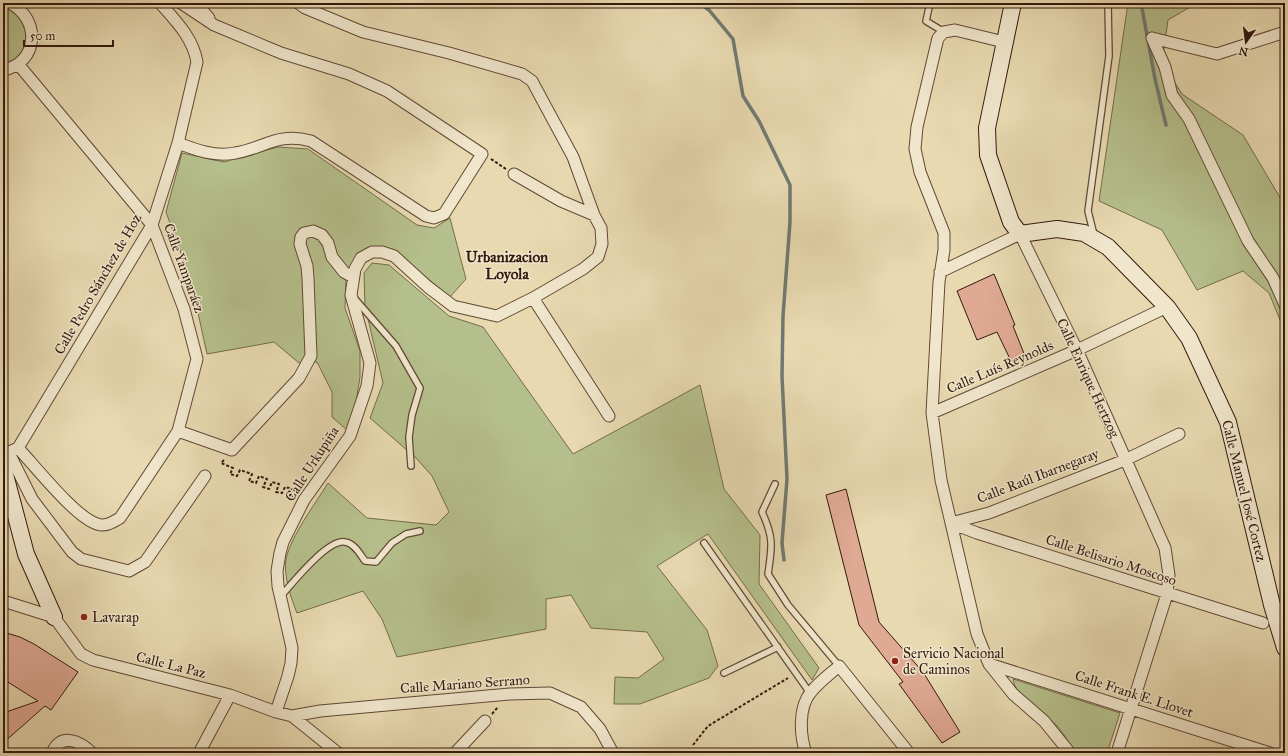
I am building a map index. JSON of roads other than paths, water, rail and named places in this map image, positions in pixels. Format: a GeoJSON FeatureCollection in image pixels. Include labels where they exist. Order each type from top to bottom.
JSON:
{"type":"FeatureCollection","features":[{"type":"Feature","properties":{"kind":"street"},"geometry":{"type":"LineString","coordinates":[[3,70],[18,64],[30,48],[32,34],[26,15],[10,3]]}},
{"type":"Feature","properties":{"kind":"street","name":"Calle Pedro Sánchez de Hoz"},"geometry":{"type":"LineString","coordinates":[[8,456],[152,225],[178,143],[197,62],[195,49],[184,32],[160,3]]}},
{"type":"Feature","properties":{"kind":"street"},"geometry":{"type":"LineString","coordinates":[[178,143],[221,154],[237,153],[265,142],[286,138],[297,137],[311,141],[426,216],[434,218],[444,214],[482,154],[387,91],[349,74],[281,53],[214,25],[181,3]]}},
{"type":"Feature","properties":{"kind":"street"},"geometry":{"type":"LineString","coordinates":[[196,3],[214,25]]}},
{"type":"Feature","properties":{"kind":"street"},"geometry":{"type":"LineString","coordinates":[[298,3],[305,8],[363,32],[471,59],[522,74],[532,81],[574,157],[594,215]]}},
{"type":"Feature","properties":{"kind":"street","name":"Calle Enrique Hertzog"},"geometry":{"type":"LineString","coordinates":[[1013,3],[986,128],[988,155],[1011,222],[1020,234],[1077,350],[1165,548],[1169,575],[1168,594],[1118,753]]}},
{"type":"Feature","properties":{"kind":"street"},"geometry":{"type":"LineString","coordinates":[[1004,42],[955,30],[944,32],[938,38],[933,53],[917,127],[915,149],[920,172],[944,232],[940,272],[932,413],[941,480],[977,634],[989,664],[1014,694],[1044,721],[1070,753]]}},
{"type":"Feature","properties":{"kind":"street"},"geometry":{"type":"LineString","coordinates":[[1285,32],[1217,54],[1152,38],[1165,67],[1172,96],[1188,119],[1248,241],[1274,278],[1285,305]]}},
{"type":"Feature","properties":{"kind":"street","name":"Calle Yamparáez"},"geometry":{"type":"LineString","coordinates":[[8,456],[76,511],[97,524],[109,524],[120,518],[178,431],[197,360],[184,309],[152,225],[18,64]]}},
{"type":"Feature","properties":{"kind":"street"},"geometry":{"type":"LineString","coordinates":[[514,174],[554,198],[594,215]]}},
{"type":"Feature","properties":{"kind":"street","name":"Calle Urkupiña"},"geometry":{"type":"LineString","coordinates":[[276,712],[290,669],[292,648],[280,598],[277,570],[283,542],[304,500],[350,436],[367,386],[370,363],[351,295],[353,277],[361,258],[372,252],[382,252],[394,256],[428,287],[453,306],[479,314],[497,316],[533,298],[583,269],[598,257],[602,244],[601,228],[594,215]]}},
{"type":"Feature","properties":{"kind":"street","name":"Calle Manuel José Cortez"},"geometry":{"type":"LineString","coordinates":[[1020,234],[1057,229],[1084,233],[1095,239],[1108,247],[1167,307],[1189,338],[1228,422],[1272,605],[1285,648]]}},
{"type":"Feature","properties":{"kind":"street"},"geometry":{"type":"LineString","coordinates":[[178,431],[232,450],[299,378],[311,356],[307,266],[300,244],[301,237],[304,233],[313,231],[322,235],[328,243],[332,257],[344,272],[353,277]]}},
{"type":"Feature","properties":{"kind":"street"},"geometry":{"type":"LineString","coordinates":[[940,272],[1020,234]]}},
{"type":"Feature","properties":{"kind":"street"},"geometry":{"type":"LineString","coordinates":[[533,298],[609,416]]}},
{"type":"Feature","properties":{"kind":"street","name":"Calle Luís Reynolds"},"geometry":{"type":"LineString","coordinates":[[932,413],[1077,350],[1167,307]]}},
{"type":"Feature","properties":{"kind":"street","name":"Calle Raúl Ibarnegaray"},"geometry":{"type":"LineString","coordinates":[[951,522],[989,512],[1125,460],[1179,434]]}},
{"type":"Feature","properties":{"kind":"street"},"geometry":{"type":"LineString","coordinates":[[8,456],[32,499],[72,552],[81,559],[129,571],[145,562],[205,476]]}},
{"type":"Feature","properties":{"kind":"street"},"geometry":{"type":"LineString","coordinates":[[8,456],[26,554],[54,617]]}},
{"type":"Feature","properties":{"kind":"street","name":"Calle Belisario Moscoso"},"geometry":{"type":"LineString","coordinates":[[951,522],[977,533],[1263,623]]}},
{"type":"Feature","properties":{"kind":"street"},"geometry":{"type":"LineString","coordinates":[[3,601],[54,617]]}},
{"type":"Feature","properties":{"kind":"street","name":"Calle La Paz"},"geometry":{"type":"LineString","coordinates":[[54,617],[81,654],[93,660],[230,695],[276,712],[292,716],[338,753]]}},
{"type":"Feature","properties":{"kind":"street","name":"Calle Frank E. Llovet"},"geometry":{"type":"LineString","coordinates":[[989,664],[1270,753]]}},
{"type":"Feature","properties":{"kind":"street"},"geometry":{"type":"LineString","coordinates":[[806,753],[803,743],[802,712],[810,693],[839,666],[909,753]]}},
{"type":"Feature","properties":{"kind":"street","name":"Calle Mariano Serrano"},"geometry":{"type":"LineString","coordinates":[[292,716],[328,710],[510,694],[550,693],[581,707],[600,729],[613,753]]}},
{"type":"Feature","properties":{"kind":"street"},"geometry":{"type":"LineString","coordinates":[[199,753],[230,695]]}},
{"type":"Feature","properties":{"kind":"street"},"geometry":{"type":"LineString","coordinates":[[455,753],[485,721]]}},
{"type":"Feature","properties":{"kind":"street"},"geometry":{"type":"LineString","coordinates":[[52,753],[54,748],[62,742],[76,741],[83,744],[92,753]]}},
{"type":"Feature","properties":{"kind":"lane"},"geometry":{"type":"LineString","coordinates":[[930,3],[926,21],[944,32]]}},
{"type":"Feature","properties":{"kind":"lane"},"geometry":{"type":"LineString","coordinates":[[1095,239],[1088,211],[1109,56],[1108,3]]}},
{"type":"Feature","properties":{"kind":"lane"},"geometry":{"type":"LineString","coordinates":[[351,295],[396,346],[420,388],[408,437],[411,466]]}},
{"type":"Feature","properties":{"kind":"lane"},"geometry":{"type":"LineString","coordinates":[[775,484],[762,512],[771,531],[771,551],[768,574],[788,605],[839,666]]}},
{"type":"Feature","properties":{"kind":"lane"},"geometry":{"type":"LineString","coordinates":[[280,598],[319,555],[333,544],[344,541],[350,544],[365,561],[376,562],[392,542],[406,534],[420,531]]}},
{"type":"Feature","properties":{"kind":"lane"},"geometry":{"type":"LineString","coordinates":[[704,543],[810,693]]}},
{"type":"Feature","properties":{"kind":"lane"},"geometry":{"type":"LineString","coordinates":[[724,673],[778,647]]}},
{"type":"Feature","properties":{"kind":"waterway"},"geometry":{"type":"LineString","coordinates":[[699,3],[709,10],[733,39],[743,96],[759,121],[790,185],[790,222],[783,316],[782,376],[787,479],[782,543],[784,560]]}},
{"type":"Feature","properties":{"kind":"waterway"},"geometry":{"type":"LineString","coordinates":[[1143,3],[1142,8],[1155,79],[1166,125]]}},
{"type":"Feature","properties":{"kind":"place","name":"Lavarap"},"geometry":{"type":"Point","coordinates":[84,617]}},
{"type":"Feature","properties":{"kind":"place","name":"Servicio Nacional de Caminos"},"geometry":{"type":"Point","coordinates":[895,661]}},
{"type":"Feature","properties":{"kind":"district","name":"Urbanizacion Loyola"},"geometry":{"type":"Point","coordinates":[507,266]}}]}
